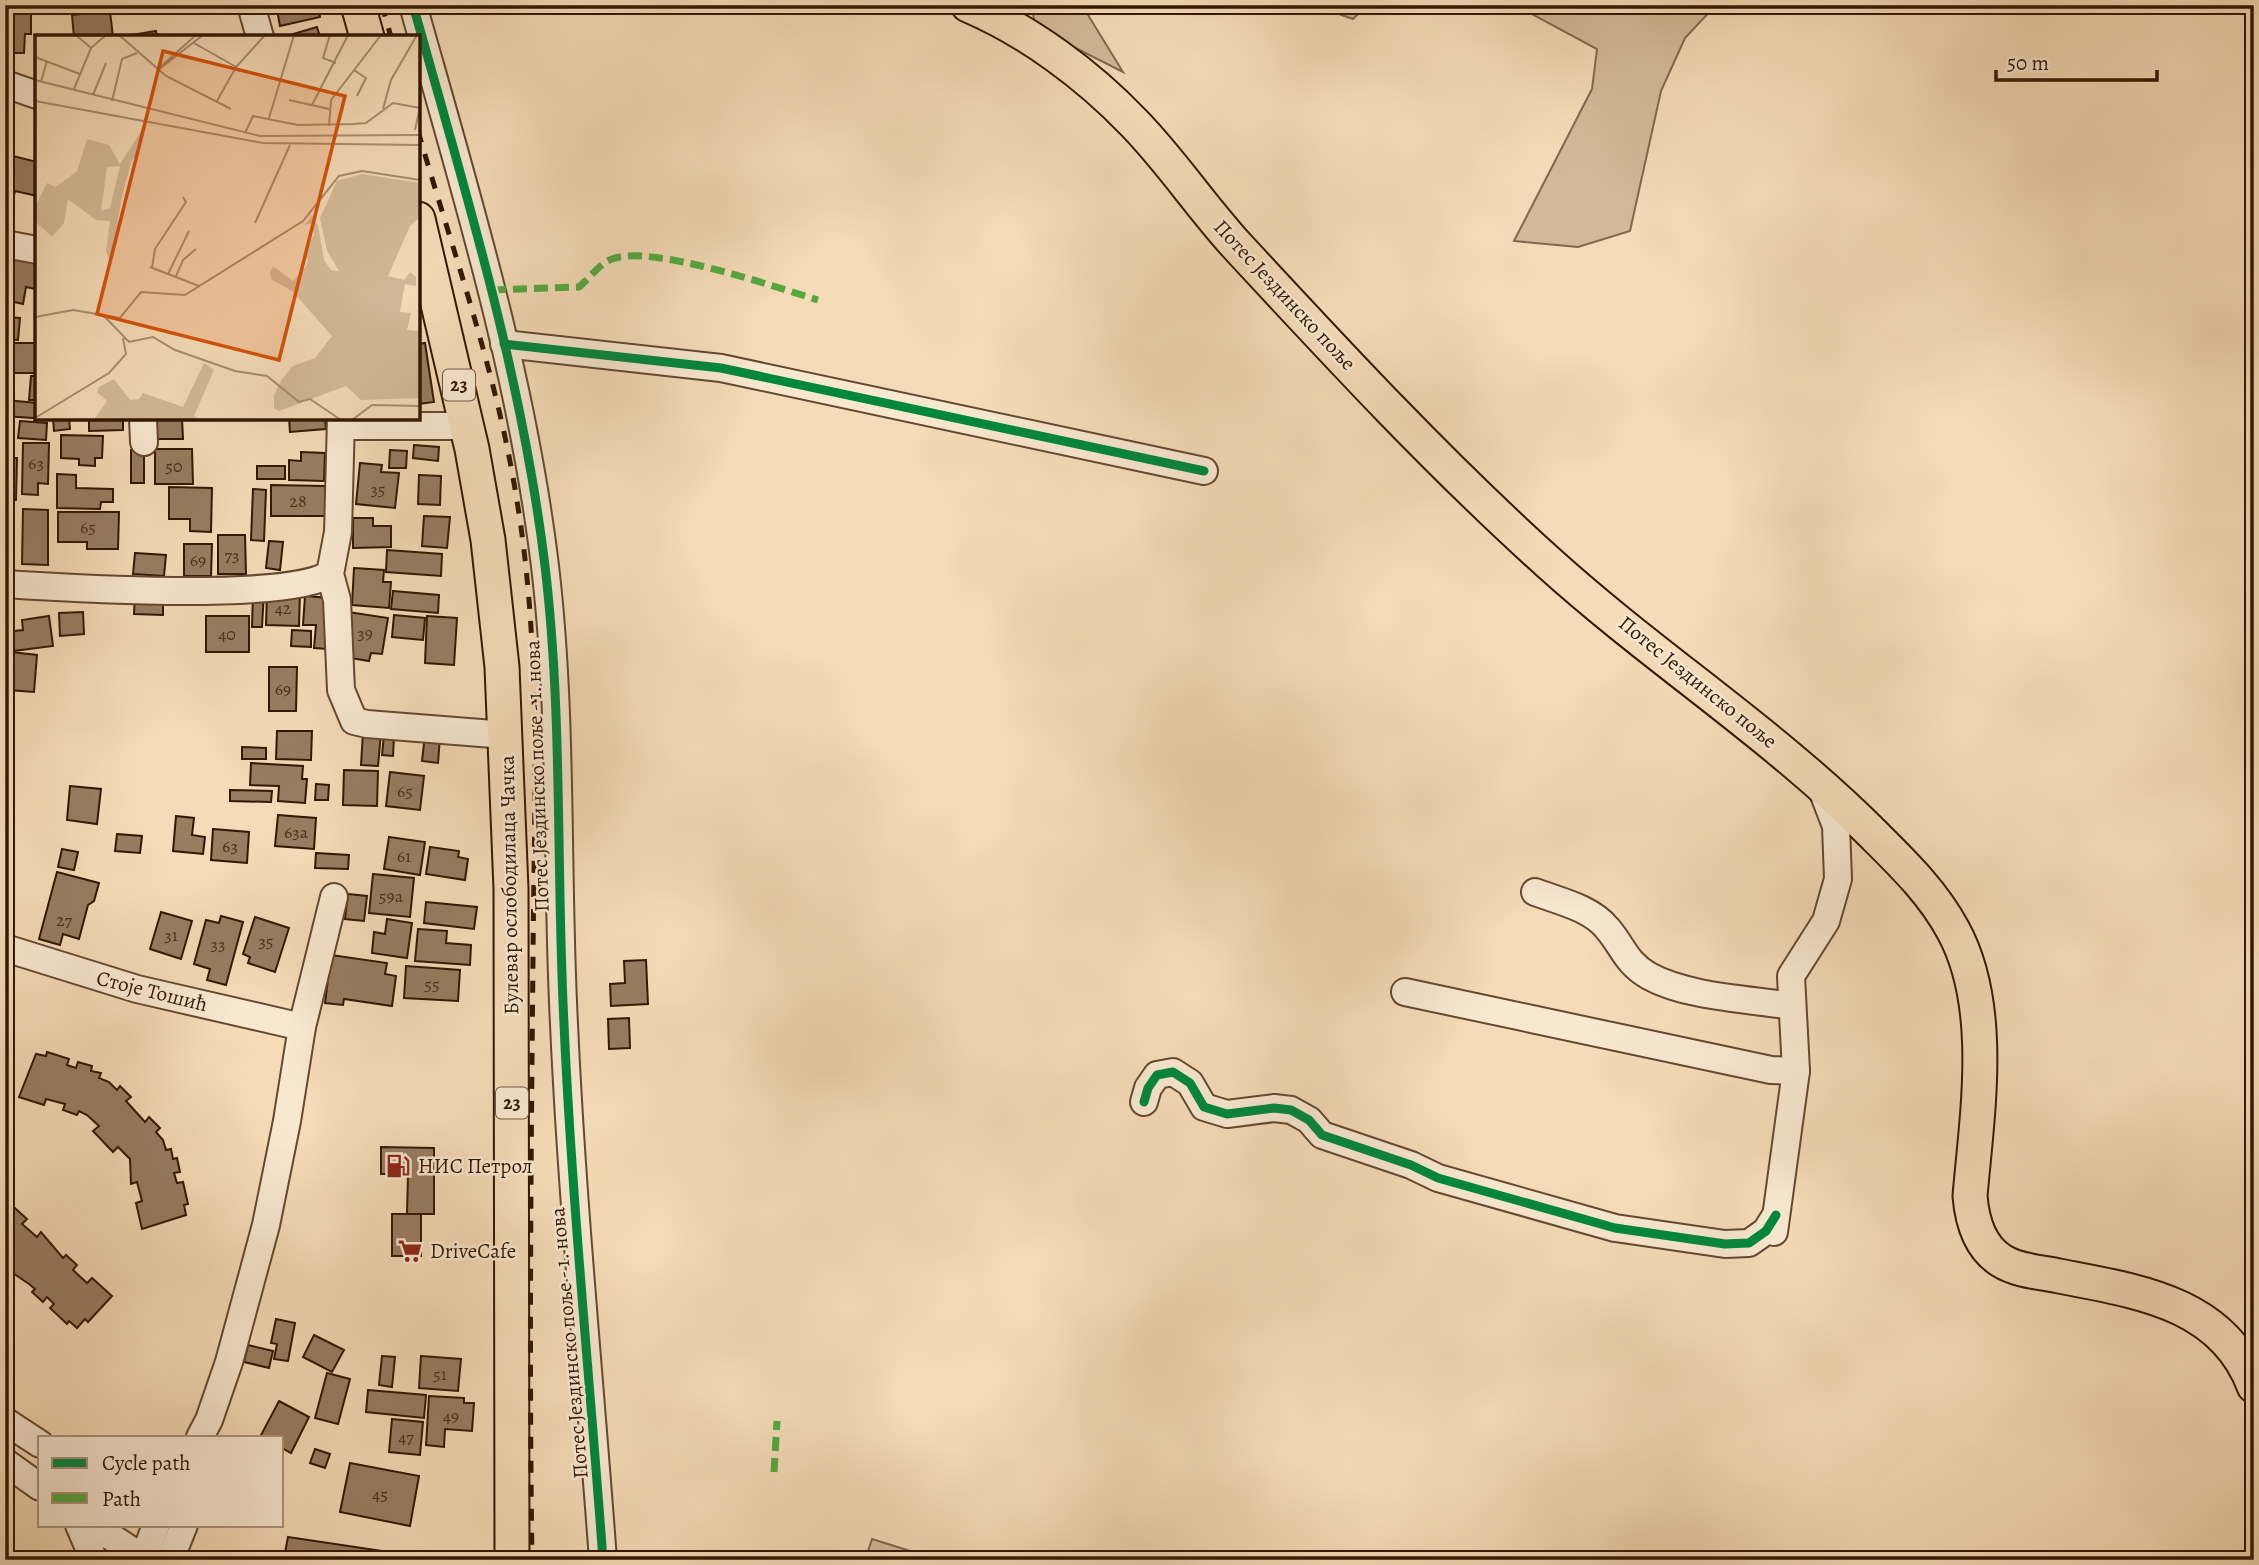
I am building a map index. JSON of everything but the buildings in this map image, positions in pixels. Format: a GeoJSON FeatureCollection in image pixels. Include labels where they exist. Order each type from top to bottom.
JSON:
{"type":"FeatureCollection","features":[{"type":"Feature","properties":{"kind":"main road"},"geometry":{"type":"LineString","coordinates":[[358,5],[366,35]]}},
{"type":"Feature","properties":{"kind":"main road","name":"Потес Јездинско поље"},"geometry":{"type":"LineString","coordinates":[[968,5],[1017,30],[1094,86],[1134,123],[1236,245],[1429,448],[1542,556],[1818,779],[1931,894],[1961,946],[1970,974],[1980,1051],[1971,1216],[1989,1250],[2015,1267],[2136,1291],[2184,1310],[2216,1328],[2240,1354],[2254,1386]]}},
{"type":"Feature","properties":{"kind":"main road","name":"Булевар ослободилаца Чачка"},"geometry":{"type":"LineString","coordinates":[[420,227],[468,426],[494,586],[506,735],[512,915],[512,1560]]}},
{"type":"Feature","properties":{"kind":"street"},"geometry":{"type":"LineString","coordinates":[[251,5],[259,35]]}},
{"type":"Feature","properties":{"kind":"street","name":"Потес Јездинско поље - 1. нова"},"geometry":{"type":"LineString","coordinates":[[413,5],[485,262],[504,344],[545,567],[554,708],[564,1025],[603,1560]]}},
{"type":"Feature","properties":{"kind":"street"},"geometry":{"type":"LineString","coordinates":[[5,83],[35,94]]}},
{"type":"Feature","properties":{"kind":"street"},"geometry":{"type":"LineString","coordinates":[[5,244],[35,250]]}},
{"type":"Feature","properties":{"kind":"street"},"geometry":{"type":"LineString","coordinates":[[504,344],[721,368],[1205,471]]}},
{"type":"Feature","properties":{"kind":"street"},"geometry":{"type":"LineString","coordinates":[[468,426],[341,422],[338,532],[330,574],[337,600],[341,690],[354,721],[506,735]]}},
{"type":"Feature","properties":{"kind":"street"},"geometry":{"type":"LineString","coordinates":[[5,584],[81,589],[249,588],[300,585],[330,574]]}},
{"type":"Feature","properties":{"kind":"street"},"geometry":{"type":"LineString","coordinates":[[1144,1102],[1157,1075],[1173,1072],[1190,1083],[1203,1107],[1227,1114],[1274,1108],[1291,1110],[1309,1121],[1322,1135],[1411,1165],[1438,1178],[1615,1228],[1737,1244],[1749,1242],[1775,1226],[1796,1071],[1791,976],[1826,921],[1838,879],[1836,825],[1818,779]]}},
{"type":"Feature","properties":{"kind":"street"},"geometry":{"type":"LineString","coordinates":[[1535,892],[1594,915],[1608,928],[1633,965],[1651,976],[1677,987],[1792,1006]]}},
{"type":"Feature","properties":{"kind":"street"},"geometry":{"type":"LineString","coordinates":[[206,1432],[265,1225],[287,1121],[302,1027],[334,897]]}},
{"type":"Feature","properties":{"kind":"street","name":"Стоје Тошић"},"geometry":{"type":"LineString","coordinates":[[5,948],[137,989],[302,1027]]}},
{"type":"Feature","properties":{"kind":"street"},"geometry":{"type":"LineString","coordinates":[[1405,992],[1771,1070],[1796,1071]]}},
{"type":"Feature","properties":{"kind":"street"},"geometry":{"type":"LineString","coordinates":[[5,1421],[38,1443]]}},
{"type":"Feature","properties":{"kind":"street"},"geometry":{"type":"LineString","coordinates":[[5,1462],[38,1486]]}},
{"type":"Feature","properties":{"kind":"street"},"geometry":{"type":"LineString","coordinates":[[79,1526],[94,1560]]}},
{"type":"Feature","properties":{"kind":"street"},"geometry":{"type":"LineString","coordinates":[[95,1526],[154,1559]]}},
{"type":"Feature","properties":{"kind":"street"},"geometry":{"type":"LineString","coordinates":[[154,1559],[157,1526]]}},
{"type":"Feature","properties":{"kind":"street"},"geometry":{"type":"LineString","coordinates":[[154,1559],[183,1526]]}},
{"type":"Feature","properties":{"kind":"shaded area"},"geometry":{"type":"Polygon","coordinates":[[[1033,5],[1108,5],[1088,15],[1123,72],[1034,27],[1033,5]]]}},
{"type":"Feature","properties":{"kind":"shaded area"},"geometry":{"type":"Polygon","coordinates":[[[1313,5],[1367,5],[1353,19],[1313,5]]]}},
{"type":"Feature","properties":{"kind":"shaded area"},"geometry":{"type":"Polygon","coordinates":[[[1515,5],[1716,5],[1685,38],[1661,91],[1630,231],[1578,247],[1514,241],[1592,89],[1597,49],[1515,5]]]}},
{"type":"Feature","properties":{"kind":"shaded area"},"geometry":{"type":"Polygon","coordinates":[[[872,1539],[939,1560],[865,1560],[872,1539]]]}},
{"type":"Feature","properties":{"kind":"railway"},"geometry":{"type":"LineString","coordinates":[[382,5],[390,35]]}},
{"type":"Feature","properties":{"kind":"railway"},"geometry":{"type":"LineString","coordinates":[[420,138],[473,312],[497,403],[516,495],[530,610],[535,726],[532,1560]]}},
{"type":"Feature","properties":{"kind":"marked path"},"geometry":{"type":"LineString","coordinates":[[492,290],[579,287],[608,261],[630,256],[655,257],[714,269],[818,300]]}},
{"type":"Feature","properties":{"kind":"marked path"},"geometry":{"type":"LineString","coordinates":[[774,1472],[777,1421]]}},
{"type":"Feature","properties":{"kind":"cycle path"},"geometry":{"type":"LineString","coordinates":[[413,5],[472,213],[507,353],[535,495],[545,566],[557,737],[567,1091],[603,1560]]}},
{"type":"Feature","properties":{"kind":"cycle path"},"geometry":{"type":"LineString","coordinates":[[504,344],[721,368],[1204,471]]}},
{"type":"Feature","properties":{"kind":"cycle path"},"geometry":{"type":"LineString","coordinates":[[1144,1102],[1148,1088],[1157,1075],[1173,1072],[1190,1083],[1204,1107],[1227,1114],[1274,1108],[1291,1110],[1309,1120],[1322,1135],[1411,1165],[1438,1178],[1615,1228],[1725,1244],[1749,1243],[1766,1231],[1776,1215]]}},
{"type":"Feature","properties":{"kind":"place","name":"НИС Петрол"},"geometry":{"type":"Point","coordinates":[398,1166]}},
{"type":"Feature","properties":{"kind":"place","name":"DriveCafe"},"geometry":{"type":"Point","coordinates":[410,1251]}}]}
